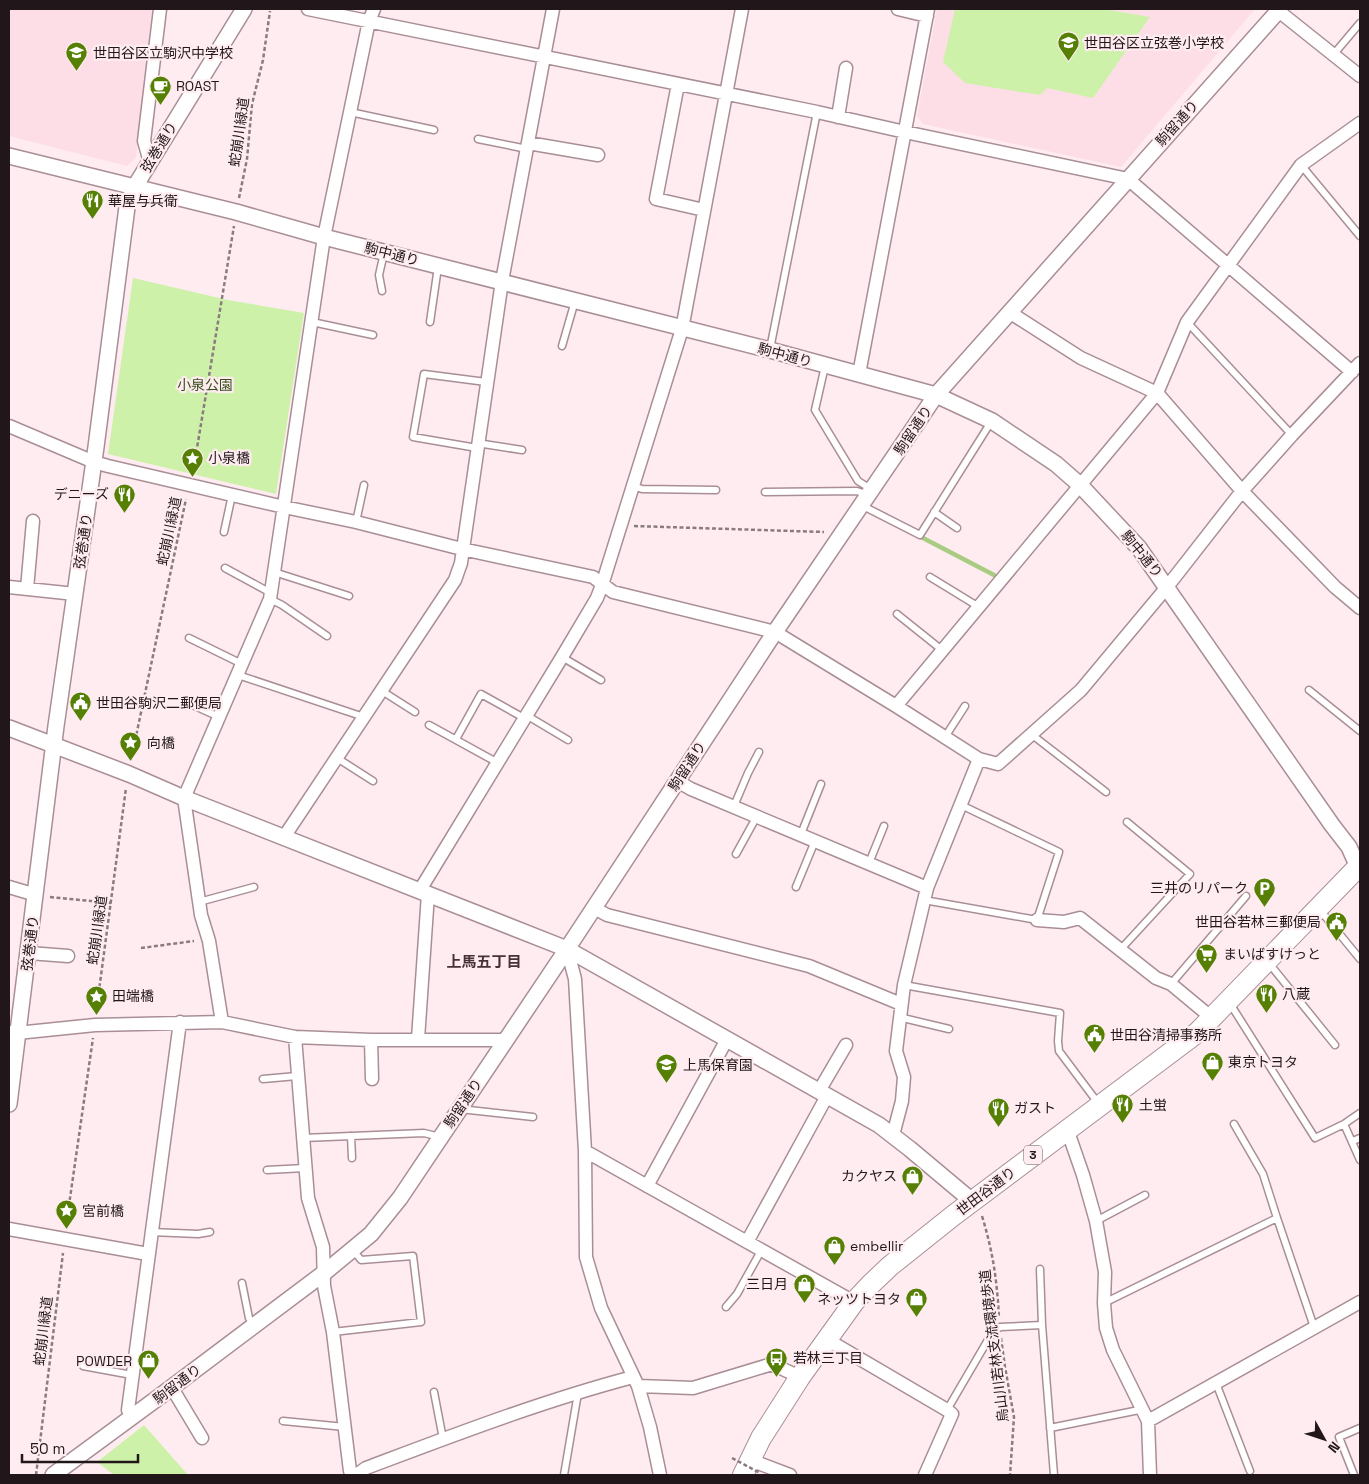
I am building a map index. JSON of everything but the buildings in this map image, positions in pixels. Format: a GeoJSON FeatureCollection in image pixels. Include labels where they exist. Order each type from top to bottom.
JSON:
{"type":"FeatureCollection","features":[{"type":"Feature","properties":{"kind":"main road","name":"世田谷通り"},"geometry":{"type":"LineString","coordinates":[[746,1466],[774,1416],[826,1339],[854,1302],[890,1266],[977,1209],[1067,1129],[1198,1032],[1360,868]]}},
{"type":"Feature","properties":{"kind":"street"},"geometry":{"type":"LineString","coordinates":[[150,162],[144,141],[160,9]]}},
{"type":"Feature","properties":{"kind":"street","name":"弦巻通り"},"geometry":{"type":"LineString","coordinates":[[9,1104],[13,1033],[29,953],[54,746],[94,462],[127,206],[134,188],[244,9]]}},
{"type":"Feature","properties":{"kind":"street"},"geometry":{"type":"LineString","coordinates":[[9,426],[94,462],[356,522],[462,549],[593,577],[613,592],[775,632],[980,759],[998,764],[1081,690],[1167,587],[1242,491],[1356,367],[1228,265],[1128,178],[817,112],[544,57],[371,15],[308,9]]}},
{"type":"Feature","properties":{"kind":"street"},"geometry":{"type":"LineString","coordinates":[[284,837],[455,580],[461,563],[502,281],[553,9]]}},
{"type":"Feature","properties":{"kind":"street"},"geometry":{"type":"LineString","coordinates":[[418,1039],[424,892],[525,716],[597,598],[621,526],[682,329],[742,9]]}},
{"type":"Feature","properties":{"kind":"street"},"geometry":{"type":"LineString","coordinates":[[859,374],[927,12],[898,9]]}},
{"type":"Feature","properties":{"kind":"street"},"geometry":{"type":"LineString","coordinates":[[1278,9],[1360,76]]}},
{"type":"Feature","properties":{"kind":"street","name":"駒留通り"},"geometry":{"type":"LineString","coordinates":[[53,1475],[324,1273],[371,1234],[400,1198],[567,950],[775,632],[936,395],[1278,9]]}},
{"type":"Feature","properties":{"kind":"street"},"geometry":{"type":"LineString","coordinates":[[222,1022],[208,939],[199,902],[184,798],[271,596],[324,237],[371,15]]}},
{"type":"Feature","properties":{"kind":"street"},"geometry":{"type":"LineString","coordinates":[[838,117],[846,68]]}},
{"type":"Feature","properties":{"kind":"street"},"geometry":{"type":"LineString","coordinates":[[678,84],[656,199],[704,210]]}},
{"type":"Feature","properties":{"kind":"street"},"geometry":{"type":"LineString","coordinates":[[896,706],[1157,393],[1187,322],[1301,165],[1360,123]]}},
{"type":"Feature","properties":{"kind":"street"},"geometry":{"type":"LineString","coordinates":[[528,146],[598,155]]}},
{"type":"Feature","properties":{"kind":"street","name":"駒中通り"},"geometry":{"type":"LineString","coordinates":[[9,156],[236,212],[324,237],[770,350],[936,395],[992,421],[1038,450],[1080,485],[1139,548],[1348,847],[1360,868]]}},
{"type":"Feature","properties":{"kind":"street"},"geometry":{"type":"LineString","coordinates":[[1009,312],[1081,358],[1157,393],[1242,491],[1335,587],[1360,608]]}},
{"type":"Feature","properties":{"kind":"street"},"geometry":{"type":"LineString","coordinates":[[26,589],[33,521]]}},
{"type":"Feature","properties":{"kind":"street"},"geometry":{"type":"LineString","coordinates":[[9,587],[75,594]]}},
{"type":"Feature","properties":{"kind":"street"},"geometry":{"type":"LineString","coordinates":[[9,728],[567,950],[823,1093],[893,1135],[977,1209]]}},
{"type":"Feature","properties":{"kind":"street"},"geometry":{"type":"LineString","coordinates":[[893,1135],[902,1100],[904,1077],[896,1050],[904,985],[926,894],[980,759]]}},
{"type":"Feature","properties":{"kind":"street"},"geometry":{"type":"LineString","coordinates":[[678,781],[691,789],[869,863],[926,894]]}},
{"type":"Feature","properties":{"kind":"street"},"geometry":{"type":"LineString","coordinates":[[9,887],[36,895]]}},
{"type":"Feature","properties":{"kind":"street"},"geometry":{"type":"LineString","coordinates":[[594,908],[606,915],[809,966],[901,1004]]}},
{"type":"Feature","properties":{"kind":"street"},"geometry":{"type":"LineString","coordinates":[[1037,920],[1064,922],[1080,918],[1156,978],[1171,984],[1212,1018]]}},
{"type":"Feature","properties":{"kind":"street"},"geometry":{"type":"LineString","coordinates":[[567,950],[575,979],[585,1151],[586,1257],[601,1308],[636,1382],[650,1427],[660,1475]]}},
{"type":"Feature","properties":{"kind":"street"},"geometry":{"type":"LineString","coordinates":[[29,953],[68,956]]}},
{"type":"Feature","properties":{"kind":"street"},"geometry":{"type":"LineString","coordinates":[[133,1417],[128,1410],[132,1375],[180,1022]]}},
{"type":"Feature","properties":{"kind":"street"},"geometry":{"type":"LineString","coordinates":[[13,1033],[95,1025],[222,1022],[295,1037],[371,1040],[505,1040]]}},
{"type":"Feature","properties":{"kind":"street"},"geometry":{"type":"LineString","coordinates":[[295,1037],[308,1198],[322,1247],[324,1286],[333,1332],[352,1473]]}},
{"type":"Feature","properties":{"kind":"street"},"geometry":{"type":"LineString","coordinates":[[371,1040],[372,1079]]}},
{"type":"Feature","properties":{"kind":"street"},"geometry":{"type":"LineString","coordinates":[[647,1186],[726,1040]]}},
{"type":"Feature","properties":{"kind":"street"},"geometry":{"type":"LineString","coordinates":[[747,1242],[846,1045]]}},
{"type":"Feature","properties":{"kind":"street"},"geometry":{"type":"LineString","coordinates":[[1067,1129],[1083,1175],[1096,1222],[1105,1272],[1104,1303],[1106,1328],[1114,1350],[1146,1415],[1150,1475]]}},
{"type":"Feature","properties":{"kind":"street"},"geometry":{"type":"LineString","coordinates":[[585,1151],[854,1302]]}},
{"type":"Feature","properties":{"kind":"street"},"geometry":{"type":"LineString","coordinates":[[9,1229],[148,1254]]}},
{"type":"Feature","properties":{"kind":"street"},"geometry":{"type":"LineString","coordinates":[[1146,1415],[1216,1383],[1360,1302]]}},
{"type":"Feature","properties":{"kind":"street"},"geometry":{"type":"LineString","coordinates":[[826,1339],[952,1414],[925,1475]]}},
{"type":"Feature","properties":{"kind":"street"},"geometry":{"type":"LineString","coordinates":[[352,1473],[578,1392],[636,1382],[694,1388],[772,1364],[800,1377]]}},
{"type":"Feature","properties":{"kind":"street"},"geometry":{"type":"LineString","coordinates":[[172,1388],[202,1438]]}},
{"type":"Feature","properties":{"kind":"street"},"geometry":{"type":"LineString","coordinates":[[746,1466],[790,1475]]}},
{"type":"Feature","properties":{"kind":"street"},"geometry":{"type":"LineString","coordinates":[[352,1473],[374,1475]]}},
{"type":"Feature","properties":{"kind":"lane"},"geometry":{"type":"LineString","coordinates":[[1333,55],[1360,23]]}},
{"type":"Feature","properties":{"kind":"lane"},"geometry":{"type":"LineString","coordinates":[[350,112],[434,130]]}},
{"type":"Feature","properties":{"kind":"lane"},"geometry":{"type":"LineString","coordinates":[[770,350],[817,112]]}},
{"type":"Feature","properties":{"kind":"lane"},"geometry":{"type":"LineString","coordinates":[[478,139],[528,146]]}},
{"type":"Feature","properties":{"kind":"lane"},"geometry":{"type":"LineString","coordinates":[[1301,165],[1360,236]]}},
{"type":"Feature","properties":{"kind":"lane"},"geometry":{"type":"LineString","coordinates":[[382,291],[379,275],[385,252]]}},
{"type":"Feature","properties":{"kind":"lane"},"geometry":{"type":"LineString","coordinates":[[430,322],[438,265]]}},
{"type":"Feature","properties":{"kind":"lane"},"geometry":{"type":"LineString","coordinates":[[562,346],[575,301]]}},
{"type":"Feature","properties":{"kind":"lane"},"geometry":{"type":"LineString","coordinates":[[312,322],[373,335]]}},
{"type":"Feature","properties":{"kind":"lane"},"geometry":{"type":"LineString","coordinates":[[1187,322],[1292,435]]}},
{"type":"Feature","properties":{"kind":"lane"},"geometry":{"type":"LineString","coordinates":[[825,366],[815,410],[867,497]]}},
{"type":"Feature","properties":{"kind":"lane"},"geometry":{"type":"LineString","coordinates":[[486,382],[424,374],[413,437],[522,450]]}},
{"type":"Feature","properties":{"kind":"lane"},"geometry":{"type":"LineString","coordinates":[[765,492],[857,491],[920,535],[992,421]]}},
{"type":"Feature","properties":{"kind":"lane"},"geometry":{"type":"LineString","coordinates":[[356,522],[364,485]]}},
{"type":"Feature","properties":{"kind":"lane"},"geometry":{"type":"LineString","coordinates":[[633,486],[642,489],[716,490]]}},
{"type":"Feature","properties":{"kind":"lane"},"geometry":{"type":"LineString","coordinates":[[224,532],[232,495]]}},
{"type":"Feature","properties":{"kind":"lane"},"geometry":{"type":"LineString","coordinates":[[934,512],[957,528]]}},
{"type":"Feature","properties":{"kind":"lane"},"geometry":{"type":"LineString","coordinates":[[225,568],[271,596],[327,636]]}},
{"type":"Feature","properties":{"kind":"lane"},"geometry":{"type":"LineString","coordinates":[[274,572],[349,596]]}},
{"type":"Feature","properties":{"kind":"lane"},"geometry":{"type":"LineString","coordinates":[[930,577],[979,607]]}},
{"type":"Feature","properties":{"kind":"lane"},"geometry":{"type":"LineString","coordinates":[[897,614],[942,650]]}},
{"type":"Feature","properties":{"kind":"lane"},"geometry":{"type":"LineString","coordinates":[[189,638],[240,669],[365,717]]}},
{"type":"Feature","properties":{"kind":"lane"},"geometry":{"type":"LineString","coordinates":[[562,657],[601,680]]}},
{"type":"Feature","properties":{"kind":"lane"},"geometry":{"type":"LineString","coordinates":[[1309,690],[1360,731]]}},
{"type":"Feature","properties":{"kind":"lane"},"geometry":{"type":"LineString","coordinates":[[382,691],[415,712]]}},
{"type":"Feature","properties":{"kind":"lane"},"geometry":{"type":"LineString","coordinates":[[456,739],[481,694],[568,740]]}},
{"type":"Feature","properties":{"kind":"lane"},"geometry":{"type":"LineString","coordinates":[[186,702],[219,717]]}},
{"type":"Feature","properties":{"kind":"lane"},"geometry":{"type":"LineString","coordinates":[[945,737],[965,706]]}},
{"type":"Feature","properties":{"kind":"lane"},"geometry":{"type":"LineString","coordinates":[[429,725],[498,763]]}},
{"type":"Feature","properties":{"kind":"lane"},"geometry":{"type":"LineString","coordinates":[[1031,734],[1106,792]]}},
{"type":"Feature","properties":{"kind":"lane"},"geometry":{"type":"LineString","coordinates":[[734,806],[759,752]]}},
{"type":"Feature","properties":{"kind":"lane"},"geometry":{"type":"LineString","coordinates":[[337,758],[373,780]]}},
{"type":"Feature","properties":{"kind":"lane"},"geometry":{"type":"LineString","coordinates":[[801,834],[821,784]]}},
{"type":"Feature","properties":{"kind":"lane"},"geometry":{"type":"LineString","coordinates":[[926,894],[1037,920],[1060,852],[961,804]]}},
{"type":"Feature","properties":{"kind":"lane"},"geometry":{"type":"LineString","coordinates":[[736,854],[757,816]]}},
{"type":"Feature","properties":{"kind":"lane"},"geometry":{"type":"LineString","coordinates":[[1120,950],[1190,874],[1127,822]]}},
{"type":"Feature","properties":{"kind":"lane"},"geometry":{"type":"LineString","coordinates":[[869,863],[884,826]]}},
{"type":"Feature","properties":{"kind":"lane"},"geometry":{"type":"LineString","coordinates":[[796,887],[815,840]]}},
{"type":"Feature","properties":{"kind":"lane"},"geometry":{"type":"LineString","coordinates":[[199,902],[254,887]]}},
{"type":"Feature","properties":{"kind":"lane"},"geometry":{"type":"LineString","coordinates":[[1171,984],[1246,896]]}},
{"type":"Feature","properties":{"kind":"lane"},"geometry":{"type":"LineString","coordinates":[[1319,908],[1360,959]]}},
{"type":"Feature","properties":{"kind":"lane"},"geometry":{"type":"LineString","coordinates":[[1267,962],[1334,1045]]}},
{"type":"Feature","properties":{"kind":"lane"},"geometry":{"type":"LineString","coordinates":[[904,985],[1060,1014],[1059,1051],[1100,1106]]}},
{"type":"Feature","properties":{"kind":"lane"},"geometry":{"type":"LineString","coordinates":[[1228,1001],[1314,1138],[1344,1124],[1360,1113]]}},
{"type":"Feature","properties":{"kind":"lane"},"geometry":{"type":"LineString","coordinates":[[899,1017],[949,1029]]}},
{"type":"Feature","properties":{"kind":"lane"},"geometry":{"type":"LineString","coordinates":[[263,1079],[297,1076]]}},
{"type":"Feature","properties":{"kind":"lane"},"geometry":{"type":"LineString","coordinates":[[459,1109],[533,1118]]}},
{"type":"Feature","properties":{"kind":"lane"},"geometry":{"type":"LineString","coordinates":[[1234,1124],[1262,1174],[1314,1327]]}},
{"type":"Feature","properties":{"kind":"lane"},"geometry":{"type":"LineString","coordinates":[[1344,1124],[1360,1160]]}},
{"type":"Feature","properties":{"kind":"lane"},"geometry":{"type":"LineString","coordinates":[[303,1138],[424,1133],[440,1137]]}},
{"type":"Feature","properties":{"kind":"lane"},"geometry":{"type":"LineString","coordinates":[[351,1136],[352,1158]]}},
{"type":"Feature","properties":{"kind":"lane"},"geometry":{"type":"LineString","coordinates":[[1353,1141],[1360,1138]]}},
{"type":"Feature","properties":{"kind":"lane"},"geometry":{"type":"LineString","coordinates":[[267,1170],[305,1168]]}},
{"type":"Feature","properties":{"kind":"lane"},"geometry":{"type":"LineString","coordinates":[[1096,1222],[1146,1195]]}},
{"type":"Feature","properties":{"kind":"lane"},"geometry":{"type":"LineString","coordinates":[[1104,1303],[1277,1218]]}},
{"type":"Feature","properties":{"kind":"lane"},"geometry":{"type":"LineString","coordinates":[[151,1232],[198,1234],[210,1232]]}},
{"type":"Feature","properties":{"kind":"lane"},"geometry":{"type":"LineString","coordinates":[[333,1332],[421,1322],[413,1256],[361,1260],[352,1249]]}},
{"type":"Feature","properties":{"kind":"lane"},"geometry":{"type":"LineString","coordinates":[[726,1307],[737,1294],[761,1250]]}},
{"type":"Feature","properties":{"kind":"lane"},"geometry":{"type":"LineString","coordinates":[[1040,1268],[1042,1325],[1054,1475]]}},
{"type":"Feature","properties":{"kind":"lane"},"geometry":{"type":"LineString","coordinates":[[242,1283],[249,1318],[254,1326]]}},
{"type":"Feature","properties":{"kind":"lane"},"geometry":{"type":"LineString","coordinates":[[947,1410],[992,1333],[1000,1327],[1042,1325]]}},
{"type":"Feature","properties":{"kind":"lane"},"geometry":{"type":"LineString","coordinates":[[84,1366],[132,1375]]}},
{"type":"Feature","properties":{"kind":"lane"},"geometry":{"type":"LineString","coordinates":[[1216,1383],[1250,1471]]}},
{"type":"Feature","properties":{"kind":"lane"},"geometry":{"type":"LineString","coordinates":[[434,1392],[443,1439]]}},
{"type":"Feature","properties":{"kind":"lane"},"geometry":{"type":"LineString","coordinates":[[564,1475],[578,1392]]}},
{"type":"Feature","properties":{"kind":"lane"},"geometry":{"type":"LineString","coordinates":[[1050,1428],[1146,1415]]}},
{"type":"Feature","properties":{"kind":"lane"},"geometry":{"type":"LineString","coordinates":[[283,1421],[345,1427]]}},
{"type":"Feature","properties":{"kind":"lane"},"geometry":{"type":"LineString","coordinates":[[1354,1475],[1339,1437],[1360,1428]]}},
{"type":"Feature","properties":{"kind":"path","name":"蛇崩川緑道"},"geometry":{"type":"LineString","coordinates":[[36,1475],[64,1239],[95,1025],[128,774],[196,451],[236,212],[247,159],[252,104],[263,60],[270,11]]}},
{"type":"Feature","properties":{"kind":"path"},"geometry":{"type":"LineString","coordinates":[[621,526],[843,532]]}},
{"type":"Feature","properties":{"kind":"path"},"geometry":{"type":"LineString","coordinates":[[36,895],[111,903]]}},
{"type":"Feature","properties":{"kind":"path"},"geometry":{"type":"LineString","coordinates":[[141,948],[208,939]]}},
{"type":"Feature","properties":{"kind":"path","name":"烏山川若林支流環境歩道"},"geometry":{"type":"LineString","coordinates":[[977,1209],[990,1243],[996,1271],[1000,1327],[1014,1417],[1010,1475]]}},
{"type":"Feature","properties":{"kind":"shaded area","name":"世田谷区立駒沢中学校"},"geometry":{"type":"Polygon","coordinates":[[[9,9],[152,9],[136,158],[127,166],[9,136],[9,9]]]}},
{"type":"Feature","properties":{"kind":"shaded area","name":"世田谷区立弦巻小学校"},"geometry":{"type":"Polygon","coordinates":[[[937,9],[1255,9],[1121,167],[923,124],[917,116],[937,9]]]}},
{"type":"Feature","properties":{"kind":"green space"},"geometry":{"type":"Polygon","coordinates":[[[955,9],[1104,9],[1150,17],[1093,98],[1047,88],[1040,95],[965,83],[943,62],[955,9]]]}},
{"type":"Feature","properties":{"kind":"green space","name":"小泉公園"},"geometry":{"type":"Polygon","coordinates":[[[133,278],[228,300],[304,313],[276,494],[108,454],[133,278]]]}},
{"type":"Feature","properties":{"kind":"green space"},"geometry":{"type":"Polygon","coordinates":[[[144,1425],[188,1475],[114,1475],[97,1462],[144,1425]]]}},
{"type":"Feature","properties":{"kind":"waterway"},"geometry":{"type":"LineString","coordinates":[[923,538],[994,575]]}},
{"type":"Feature","properties":{"kind":"place","name":"世田谷区立弦巻小学校"},"geometry":{"type":"Point","coordinates":[1068,62]}},
{"type":"Feature","properties":{"kind":"place","name":"世田谷区立駒沢中学校"},"geometry":{"type":"Point","coordinates":[77,72]}},
{"type":"Feature","properties":{"kind":"place","name":"ROAST"},"geometry":{"type":"Point","coordinates":[160,105]}},
{"type":"Feature","properties":{"kind":"place","name":"華屋与兵衛"},"geometry":{"type":"Point","coordinates":[92,220]}},
{"type":"Feature","properties":{"kind":"place","name":"小泉橋"},"geometry":{"type":"Point","coordinates":[192,477]}},
{"type":"Feature","properties":{"kind":"place","name":"デニーズ"},"geometry":{"type":"Point","coordinates":[125,513]}},
{"type":"Feature","properties":{"kind":"place","name":"世田谷駒沢二郵便局"},"geometry":{"type":"Point","coordinates":[80,722]}},
{"type":"Feature","properties":{"kind":"place","name":"向橋"},"geometry":{"type":"Point","coordinates":[131,762]}},
{"type":"Feature","properties":{"kind":"place","name":"三井のリパーク"},"geometry":{"type":"Point","coordinates":[1264,907]}},
{"type":"Feature","properties":{"kind":"place","name":"世田谷若林三郵便局"},"geometry":{"type":"Point","coordinates":[1337,941]}},
{"type":"Feature","properties":{"kind":"place","name":"まいばすけっと"},"geometry":{"type":"Point","coordinates":[1207,973]}},
{"type":"Feature","properties":{"kind":"place","name":"八蔵"},"geometry":{"type":"Point","coordinates":[1266,1013]}},
{"type":"Feature","properties":{"kind":"place","name":"田端橋"},"geometry":{"type":"Point","coordinates":[96,1015]}},
{"type":"Feature","properties":{"kind":"place","name":"世田谷清掃事務所"},"geometry":{"type":"Point","coordinates":[1094,1054]}},
{"type":"Feature","properties":{"kind":"place","name":"東京トヨタ"},"geometry":{"type":"Point","coordinates":[1212,1081]}},
{"type":"Feature","properties":{"kind":"place","name":"上馬保育園"},"geometry":{"type":"Point","coordinates":[667,1084]}},
{"type":"Feature","properties":{"kind":"place","name":"土蛍"},"geometry":{"type":"Point","coordinates":[1123,1124]}},
{"type":"Feature","properties":{"kind":"place","name":"ガスト"},"geometry":{"type":"Point","coordinates":[998,1127]}},
{"type":"Feature","properties":{"kind":"place","name":"カクヤス"},"geometry":{"type":"Point","coordinates":[913,1195]}},
{"type":"Feature","properties":{"kind":"place","name":"宮前橋"},"geometry":{"type":"Point","coordinates":[66,1230]}},
{"type":"Feature","properties":{"kind":"place","name":"embellir"},"geometry":{"type":"Point","coordinates":[834,1265]}},
{"type":"Feature","properties":{"kind":"place","name":"三日月"},"geometry":{"type":"Point","coordinates":[804,1303]}},
{"type":"Feature","properties":{"kind":"place","name":"ネッツトヨタ"},"geometry":{"type":"Point","coordinates":[917,1318]}},
{"type":"Feature","properties":{"kind":"place","name":"若林三丁目"},"geometry":{"type":"Point","coordinates":[777,1377]}},
{"type":"Feature","properties":{"kind":"place","name":"POWDER"},"geometry":{"type":"Point","coordinates":[148,1380]}},
{"type":"Feature","properties":{"kind":"district","name":"上馬五丁目"},"geometry":{"type":"Point","coordinates":[484,962]}}]}
